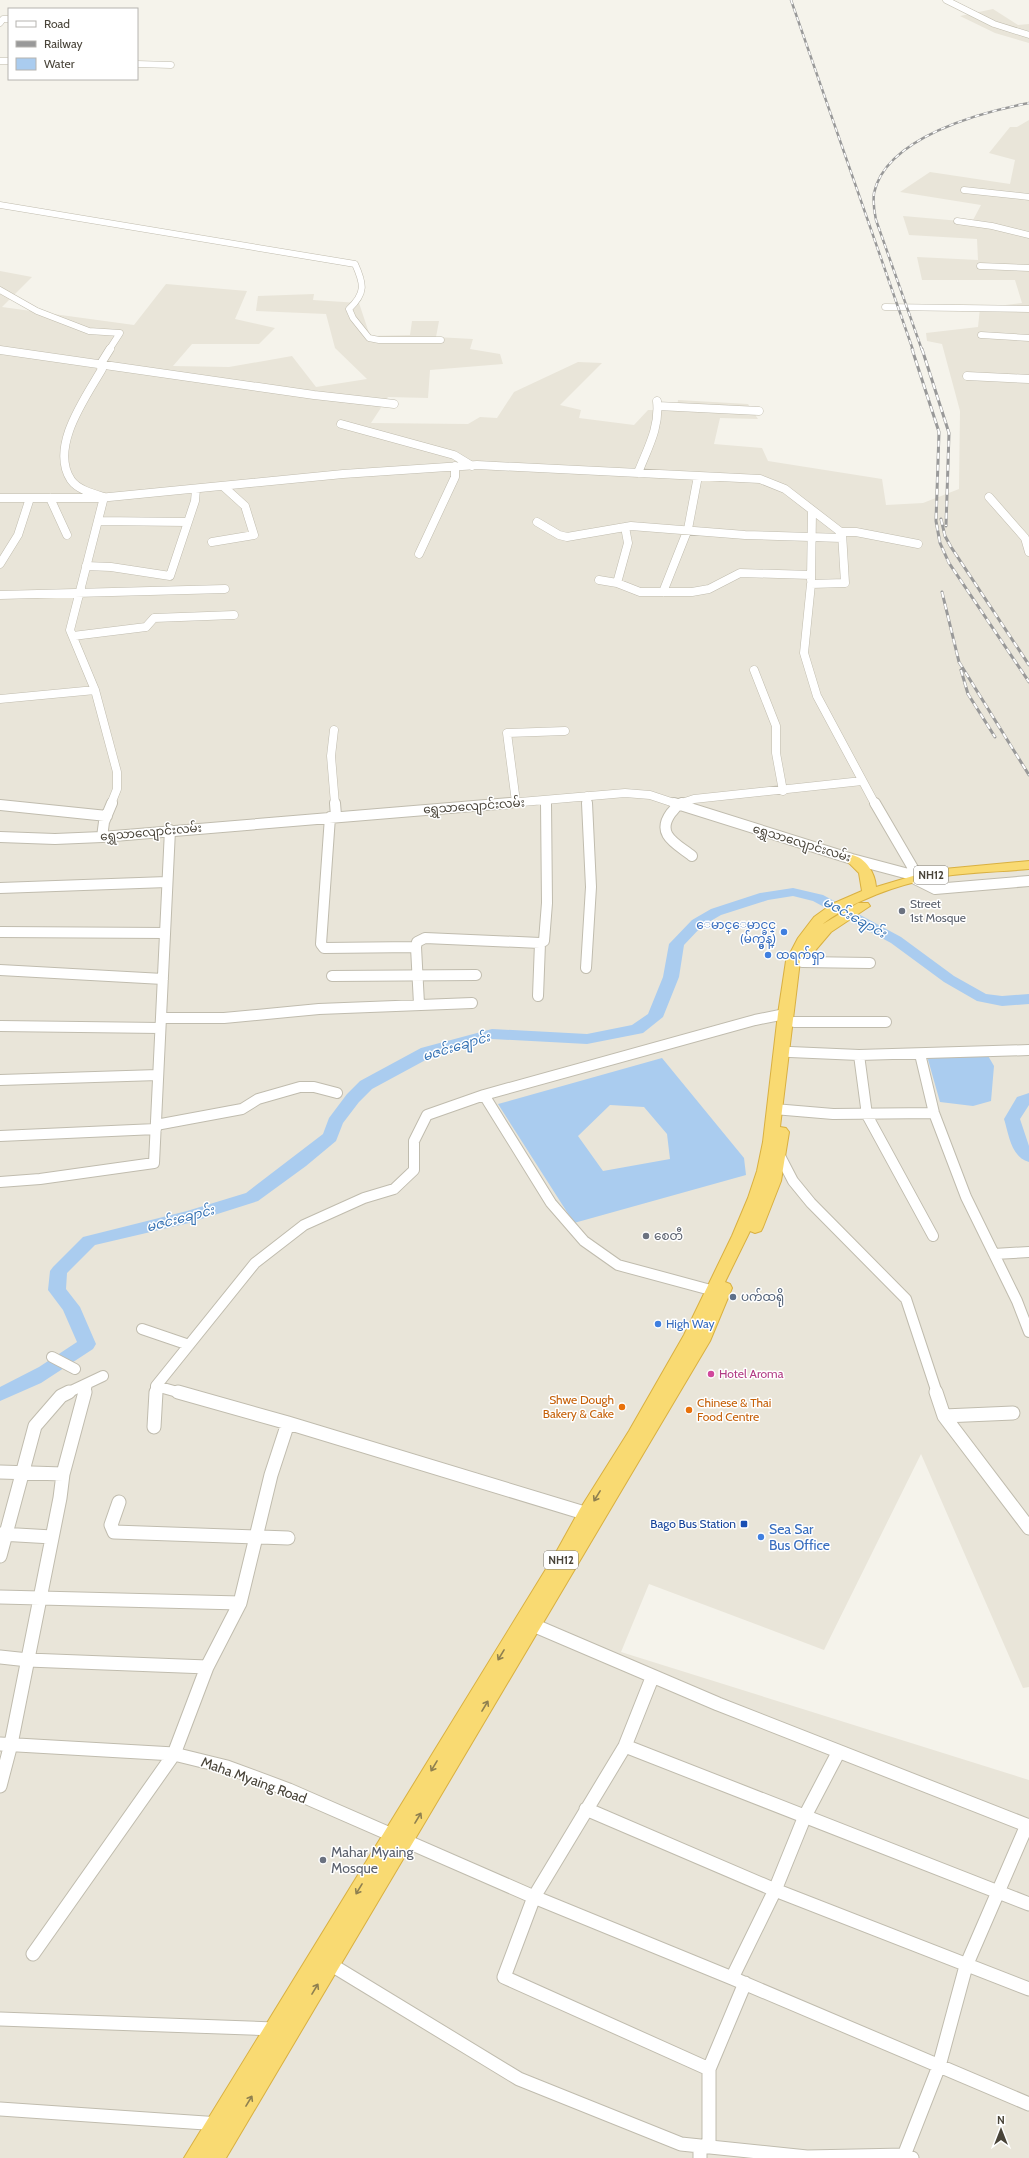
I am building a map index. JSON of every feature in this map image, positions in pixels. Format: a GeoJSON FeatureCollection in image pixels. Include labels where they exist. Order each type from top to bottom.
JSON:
{"type":"FeatureCollection","features":[{"type":"Feature","properties":{"kind":"highway"},"geometry":{"type":"LineString","coordinates":[[852,859],[865,870],[869,878],[869,893]]}},
{"type":"Feature","properties":{"kind":"highway","name":"NH12"},"geometry":{"type":"LineString","coordinates":[[195,2158],[225,2125],[330,1964],[398,1838],[560,1561],[592,1516],[702,1341],[717,1292],[765,1171],[790,1052],[793,961],[805,938],[842,910],[869,893],[922,879],[1029,865]]}},
{"type":"Feature","properties":{"kind":"highway","name":"NH12"},"geometry":{"type":"LineString","coordinates":[[842,910],[903,888],[922,879],[1029,870]]}},
{"type":"Feature","properties":{"kind":"highway","name":"NH12"},"geometry":{"type":"LineString","coordinates":[[717,1292],[750,1238],[775,1180],[780,1156],[779,1110],[790,1018],[802,962],[825,923]]}},
{"type":"Feature","properties":{"kind":"highway","name":"NH12"},"geometry":{"type":"LineString","coordinates":[[214,2158],[225,2125],[274,2029],[398,1838],[533,1625],[592,1516]]}},
{"type":"Feature","properties":{"kind":"street"},"geometry":{"type":"LineString","coordinates":[[946,0],[994,24],[1029,35]]}},
{"type":"Feature","properties":{"kind":"street"},"geometry":{"type":"LineString","coordinates":[[138,64],[171,65]]}},
{"type":"Feature","properties":{"kind":"street"},"geometry":{"type":"LineString","coordinates":[[964,190],[1029,196]]}},
{"type":"Feature","properties":{"kind":"street"},"geometry":{"type":"LineString","coordinates":[[0,205],[355,264],[361,277],[362,292],[361,298],[349,309],[352,317],[366,328],[369,338],[379,340],[441,340]]}},
{"type":"Feature","properties":{"kind":"street"},"geometry":{"type":"LineString","coordinates":[[956,221],[992,226],[1029,235]]}},
{"type":"Feature","properties":{"kind":"street"},"geometry":{"type":"LineString","coordinates":[[980,266],[1029,268]]}},
{"type":"Feature","properties":{"kind":"street"},"geometry":{"type":"LineString","coordinates":[[0,290],[37,311],[89,331],[120,333],[100,365],[102,369],[67,433],[64,462],[72,481],[92,493],[104,497]]}},
{"type":"Feature","properties":{"kind":"street"},"geometry":{"type":"LineString","coordinates":[[885,307],[1029,309]]}},
{"type":"Feature","properties":{"kind":"street"},"geometry":{"type":"LineString","coordinates":[[981,335],[1029,338]]}},
{"type":"Feature","properties":{"kind":"street"},"geometry":{"type":"LineString","coordinates":[[0,350],[314,395],[394,404]]}},
{"type":"Feature","properties":{"kind":"street"},"geometry":{"type":"LineString","coordinates":[[967,376],[1029,379]]}},
{"type":"Feature","properties":{"kind":"street"},"geometry":{"type":"LineString","coordinates":[[638,473],[644,455],[653,439],[658,403],[759,412]]}},
{"type":"Feature","properties":{"kind":"street"},"geometry":{"type":"LineString","coordinates":[[341,424],[454,455],[472,466]]}},
{"type":"Feature","properties":{"kind":"street"},"geometry":{"type":"LineString","coordinates":[[419,554],[455,477],[455,466]]}},
{"type":"Feature","properties":{"kind":"street"},"geometry":{"type":"LineString","coordinates":[[0,498],[104,497],[224,487],[343,474],[455,466],[760,479],[785,489],[841,535],[844,583],[811,584]]}},
{"type":"Feature","properties":{"kind":"street"},"geometry":{"type":"LineString","coordinates":[[662,592],[666,578],[682,546],[688,530],[696,497],[698,476]]}},
{"type":"Feature","properties":{"kind":"street"},"geometry":{"type":"LineString","coordinates":[[212,542],[254,535],[245,506],[224,487]]}},
{"type":"Feature","properties":{"kind":"street"},"geometry":{"type":"LineString","coordinates":[[86,566],[117,568],[170,576],[195,501],[196,489]]}},
{"type":"Feature","properties":{"kind":"street"},"geometry":{"type":"LineString","coordinates":[[102,837],[107,816],[117,790],[117,772],[95,690],[70,630],[104,497]]}},
{"type":"Feature","properties":{"kind":"street"},"geometry":{"type":"LineString","coordinates":[[989,497],[1025,538],[1029,552]]}},
{"type":"Feature","properties":{"kind":"street"},"geometry":{"type":"LineString","coordinates":[[0,564],[18,535],[30,498]]}},
{"type":"Feature","properties":{"kind":"street"},"geometry":{"type":"LineString","coordinates":[[50,498],[67,535]]}},
{"type":"Feature","properties":{"kind":"street"},"geometry":{"type":"LineString","coordinates":[[812,512],[811,584],[804,653],[817,696],[862,781],[922,879]]}},
{"type":"Feature","properties":{"kind":"street"},"geometry":{"type":"LineString","coordinates":[[98,521],[187,522]]}},
{"type":"Feature","properties":{"kind":"street"},"geometry":{"type":"LineString","coordinates":[[538,522],[544,524],[559,537],[567,538],[625,527],[645,526],[812,538],[856,532],[918,544]]}},
{"type":"Feature","properties":{"kind":"street"},"geometry":{"type":"LineString","coordinates":[[617,583],[628,543],[625,527]]}},
{"type":"Feature","properties":{"kind":"street"},"geometry":{"type":"LineString","coordinates":[[599,580],[617,583],[640,592],[692,592],[709,589],[740,573],[811,575]]}},
{"type":"Feature","properties":{"kind":"street"},"geometry":{"type":"LineString","coordinates":[[0,595],[225,589]]}},
{"type":"Feature","properties":{"kind":"street"},"geometry":{"type":"LineString","coordinates":[[72,636],[146,627],[154,618],[234,615]]}},
{"type":"Feature","properties":{"kind":"street"},"geometry":{"type":"LineString","coordinates":[[754,670],[776,726],[776,753],[783,791]]}},
{"type":"Feature","properties":{"kind":"street"},"geometry":{"type":"LineString","coordinates":[[0,699],[95,690]]}},
{"type":"Feature","properties":{"kind":"street"},"geometry":{"type":"LineString","coordinates":[[334,730],[331,756],[333,816],[321,944],[324,948],[416,947]]}},
{"type":"Feature","properties":{"kind":"street"},"geometry":{"type":"LineString","coordinates":[[516,802],[507,733],[565,731]]}},
{"type":"Feature","properties":{"kind":"street"},"geometry":{"type":"LineString","coordinates":[[692,856],[685,849],[675,846],[668,838],[666,820],[678,804],[701,798],[783,791],[862,781]]}},
{"type":"Feature","properties":{"kind":"street","name":"ရွှေသာလျောင်းလမ်း"},"geometry":{"type":"LineString","coordinates":[[0,838],[55,839],[102,837],[333,816],[625,793],[650,795],[852,859],[922,879],[935,889],[950,889],[1029,881]]}},
{"type":"Feature","properties":{"kind":"street"},"geometry":{"type":"LineString","coordinates":[[586,968],[591,887],[587,796]]}},
{"type":"Feature","properties":{"kind":"street"},"geometry":{"type":"LineString","coordinates":[[419,1004],[417,942],[425,938],[540,943],[544,941],[547,903],[546,800]]}},
{"type":"Feature","properties":{"kind":"street"},"geometry":{"type":"LineString","coordinates":[[0,805],[107,816]]}},
{"type":"Feature","properties":{"kind":"street"},"geometry":{"type":"LineString","coordinates":[[0,1182],[40,1179],[154,1163],[170,830]]}},
{"type":"Feature","properties":{"kind":"street"},"geometry":{"type":"LineString","coordinates":[[0,888],[167,882]]}},
{"type":"Feature","properties":{"kind":"street"},"geometry":{"type":"LineString","coordinates":[[0,932],[165,933]]}},
{"type":"Feature","properties":{"kind":"street"},"geometry":{"type":"LineString","coordinates":[[538,996],[540,943]]}},
{"type":"Feature","properties":{"kind":"street"},"geometry":{"type":"LineString","coordinates":[[802,962],[870,964]]}},
{"type":"Feature","properties":{"kind":"street"},"geometry":{"type":"LineString","coordinates":[[0,970],[163,979]]}},
{"type":"Feature","properties":{"kind":"street"},"geometry":{"type":"LineString","coordinates":[[332,976],[476,975]]}},
{"type":"Feature","properties":{"kind":"street"},"geometry":{"type":"LineString","coordinates":[[0,1026],[161,1023],[319,1009],[419,1004],[472,1004]]}},
{"type":"Feature","properties":{"kind":"street"},"geometry":{"type":"LineString","coordinates":[[154,1427],[156,1386],[255,1263],[304,1225],[364,1198],[394,1189],[414,1170],[414,1141],[427,1115],[484,1095],[755,1020],[790,1018],[886,1022]]}},
{"type":"Feature","properties":{"kind":"street"},"geometry":{"type":"LineString","coordinates":[[790,1052],[859,1055],[1029,1050]]}},
{"type":"Feature","properties":{"kind":"street"},"geometry":{"type":"LineString","coordinates":[[920,1054],[934,1113],[966,1197],[1017,1300],[1029,1332]]}},
{"type":"Feature","properties":{"kind":"street"},"geometry":{"type":"LineString","coordinates":[[859,1055],[866,1115],[933,1236]]}},
{"type":"Feature","properties":{"kind":"street"},"geometry":{"type":"LineString","coordinates":[[0,1080],[158,1075]]}},
{"type":"Feature","properties":{"kind":"street"},"geometry":{"type":"LineString","coordinates":[[0,1136],[156,1127],[242,1109],[258,1099],[300,1087],[314,1087],[337,1093]]}},
{"type":"Feature","properties":{"kind":"street"},"geometry":{"type":"LineString","coordinates":[[484,1095],[551,1203],[584,1241],[618,1265],[717,1292]]}},
{"type":"Feature","properties":{"kind":"street"},"geometry":{"type":"LineString","coordinates":[[779,1110],[866,1115],[934,1113]]}},
{"type":"Feature","properties":{"kind":"street"},"geometry":{"type":"LineString","coordinates":[[780,1156],[793,1181],[811,1203],[906,1299],[944,1416],[1029,1528]]}},
{"type":"Feature","properties":{"kind":"street"},"geometry":{"type":"LineString","coordinates":[[994,1254],[1029,1252]]}},
{"type":"Feature","properties":{"kind":"street"},"geometry":{"type":"LineString","coordinates":[[142,1329],[189,1345]]}},
{"type":"Feature","properties":{"kind":"street"},"geometry":{"type":"LineString","coordinates":[[52,1357],[75,1369]]}},
{"type":"Feature","properties":{"kind":"street"},"geometry":{"type":"LineString","coordinates":[[0,1556],[3,1534],[35,1426],[61,1396],[103,1376]]}},
{"type":"Feature","properties":{"kind":"street"},"geometry":{"type":"LineString","coordinates":[[0,1786],[5,1744],[28,1660],[52,1537],[62,1474],[87,1384]]}},
{"type":"Feature","properties":{"kind":"street"},"geometry":{"type":"LineString","coordinates":[[156,1386],[288,1423],[592,1516]]}},
{"type":"Feature","properties":{"kind":"street"},"geometry":{"type":"LineString","coordinates":[[944,1416],[1013,1413]]}},
{"type":"Feature","properties":{"kind":"street"},"geometry":{"type":"LineString","coordinates":[[33,1954],[174,1754],[207,1667],[240,1603],[271,1476],[288,1423]]}},
{"type":"Feature","properties":{"kind":"street"},"geometry":{"type":"LineString","coordinates":[[0,1472],[62,1474]]}},
{"type":"Feature","properties":{"kind":"street"},"geometry":{"type":"LineString","coordinates":[[119,1502],[111,1525],[114,1532],[288,1538]]}},
{"type":"Feature","properties":{"kind":"street"},"geometry":{"type":"LineString","coordinates":[[3,1534],[52,1537]]}},
{"type":"Feature","properties":{"kind":"street"},"geometry":{"type":"LineString","coordinates":[[0,1597],[240,1603]]}},
{"type":"Feature","properties":{"kind":"street"},"geometry":{"type":"LineString","coordinates":[[330,1964],[519,2079],[681,2144],[703,2150],[807,2157],[906,2157],[939,2066],[966,1966],[1028,1825],[652,1678],[533,1625]]}},
{"type":"Feature","properties":{"kind":"street"},"geometry":{"type":"LineString","coordinates":[[0,1657],[28,1660],[207,1667]]}},
{"type":"Feature","properties":{"kind":"street"},"geometry":{"type":"LineString","coordinates":[[652,1678],[625,1746],[534,1897],[504,1977],[709,2069]]}},
{"type":"Feature","properties":{"kind":"street","name":"Maha Myaing Road"},"geometry":{"type":"LineString","coordinates":[[5,1744],[174,1754],[227,1767],[289,1790],[534,1897],[739,1981],[1029,2104]]}},
{"type":"Feature","properties":{"kind":"street"},"geometry":{"type":"LineString","coordinates":[[625,1746],[1029,1904]]}},
{"type":"Feature","properties":{"kind":"street"},"geometry":{"type":"LineString","coordinates":[[703,2150],[709,2069],[739,1981],[805,1816],[838,1752]]}},
{"type":"Feature","properties":{"kind":"street"},"geometry":{"type":"LineString","coordinates":[[586,1809],[775,1890],[966,1966],[1029,1989]]}},
{"type":"Feature","properties":{"kind":"street"},"geometry":{"type":"LineString","coordinates":[[0,2019],[274,2029]]}},
{"type":"Feature","properties":{"kind":"street"},"geometry":{"type":"LineString","coordinates":[[0,2109],[225,2125]]}},
{"type":"Feature","properties":{"kind":"shaded area"},"geometry":{"type":"Polygon","coordinates":[[[993,9],[1018,25],[1029,24],[1029,43],[995,33],[960,16],[993,9]]]}},
{"type":"Feature","properties":{"kind":"shaded area"},"geometry":{"type":"Polygon","coordinates":[[[1029,120],[1029,1687],[1023,1688],[921,1454],[824,1650],[649,1584],[621,1652],[1029,1780],[1029,2158],[0,2158],[0,271],[32,277],[2,307],[134,325],[166,284],[247,291],[235,319],[275,328],[259,344],[192,344],[173,366],[229,367],[292,356],[316,387],[367,379],[335,348],[326,314],[256,311],[258,296],[314,294],[313,300],[359,303],[370,336],[410,335],[412,321],[439,321],[436,337],[473,339],[470,349],[500,354],[503,364],[430,370],[428,398],[388,397],[371,423],[468,424],[480,417],[497,418],[514,392],[578,362],[602,363],[560,405],[581,410],[579,418],[634,425],[648,410],[677,410],[678,400],[748,404],[758,419],[720,418],[714,444],[762,448],[768,461],[882,479],[886,505],[923,503],[959,489],[960,411],[942,344],[927,341],[926,333],[978,327],[980,308],[1022,303],[1015,280],[922,280],[917,257],[978,260],[977,239],[909,235],[903,216],[972,222],[981,205],[900,192],[930,172],[1010,184],[1015,160],[989,153],[1010,127],[1017,127],[1029,120]]]}},
{"type":"Feature","properties":{"kind":"water"},"geometry":{"type":"Polygon","coordinates":[[[987,1054],[994,1066],[991,1101],[973,1106],[940,1102],[927,1056],[987,1054]]]}},
{"type":"Feature","properties":{"kind":"water"},"geometry":{"type":"Polygon","coordinates":[[[662,1058],[744,1158],[746,1175],[574,1223],[498,1104],[662,1058]],[[610,1105],[578,1136],[603,1171],[670,1159],[667,1134],[644,1107],[610,1105]]]}},
{"type":"Feature","properties":{"kind":"waterway","name":"မဇင်းချောင်း"},"geometry":{"type":"LineString","coordinates":[[0,1394],[45,1372],[87,1344],[71,1307],[57,1290],[59,1271],[89,1241],[129,1230],[189,1217],[252,1197],[300,1162],[330,1137],[335,1122],[353,1098],[366,1085],[427,1052],[492,1034],[587,1039],[637,1029],[655,1017],[671,977],[677,944],[697,923],[716,912],[745,904],[765,896],[793,892],[818,898],[858,921],[896,940],[949,979],[982,998],[1002,1001],[1029,999]]}},
{"type":"Feature","properties":{"kind":"waterway","name":"မဇင်းချောင်း"},"geometry":{"type":"LineString","coordinates":[[1029,1098],[1023,1101],[1012,1119],[1022,1150],[1029,1156]]}},
{"type":"Feature","properties":{"kind":"railway"},"geometry":{"type":"LineString","coordinates":[[791,0],[913,350]]}},
{"type":"Feature","properties":{"kind":"railway"},"geometry":{"type":"LineString","coordinates":[[922,350],[876,220],[874,193],[882,173],[897,157],[916,142],[938,130],[987,113],[1029,103]]}},
{"type":"Feature","properties":{"kind":"railway"},"geometry":{"type":"LineString","coordinates":[[912,349],[939,432],[936,521],[940,543],[949,563],[1029,682]]}},
{"type":"Feature","properties":{"kind":"railway"},"geometry":{"type":"LineString","coordinates":[[922,349],[949,433],[946,526]]}},
{"type":"Feature","properties":{"kind":"railway"},"geometry":{"type":"LineString","coordinates":[[941,519],[945,536],[951,547],[1029,665]]}},
{"type":"Feature","properties":{"kind":"railway"},"geometry":{"type":"LineString","coordinates":[[942,592],[959,662],[1029,775]]}},
{"type":"Feature","properties":{"kind":"railway"},"geometry":{"type":"LineString","coordinates":[[961,670],[968,694],[995,737]]}},
{"type":"Feature","properties":{"kind":"place","name":"Street 1st Mosque"},"geometry":{"type":"Point","coordinates":[902,911]}},
{"type":"Feature","properties":{"kind":"place","name":"ေမာင္ေမာင္ခင္ (မ်က္မွန္)"},"geometry":{"type":"Point","coordinates":[784,932]}},
{"type":"Feature","properties":{"kind":"place","name":"ထရက်ရှာ"},"geometry":{"type":"Point","coordinates":[768,955]}},
{"type":"Feature","properties":{"kind":"place","name":"စေတီ"},"geometry":{"type":"Point","coordinates":[646,1236]}},
{"type":"Feature","properties":{"kind":"place","name":"ပက်ထရို"},"geometry":{"type":"Point","coordinates":[733,1297]}},
{"type":"Feature","properties":{"kind":"place","name":"High Way"},"geometry":{"type":"Point","coordinates":[658,1324]}},
{"type":"Feature","properties":{"kind":"place","name":"Hotel Aroma"},"geometry":{"type":"Point","coordinates":[711,1374]}},
{"type":"Feature","properties":{"kind":"place","name":"Shwe Dough Bakery & Cake"},"geometry":{"type":"Point","coordinates":[622,1407]}},
{"type":"Feature","properties":{"kind":"place","name":"Chinese & Thai Food Centre"},"geometry":{"type":"Point","coordinates":[689,1410]}},
{"type":"Feature","properties":{"kind":"place","name":"Bago Bus Station"},"geometry":{"type":"Point","coordinates":[744,1524]}},
{"type":"Feature","properties":{"kind":"place","name":"Sea Sar Bus Office"},"geometry":{"type":"Point","coordinates":[761,1537]}},
{"type":"Feature","properties":{"kind":"place","name":"Mahar Myaing Mosque"},"geometry":{"type":"Point","coordinates":[323,1860]}}]}
